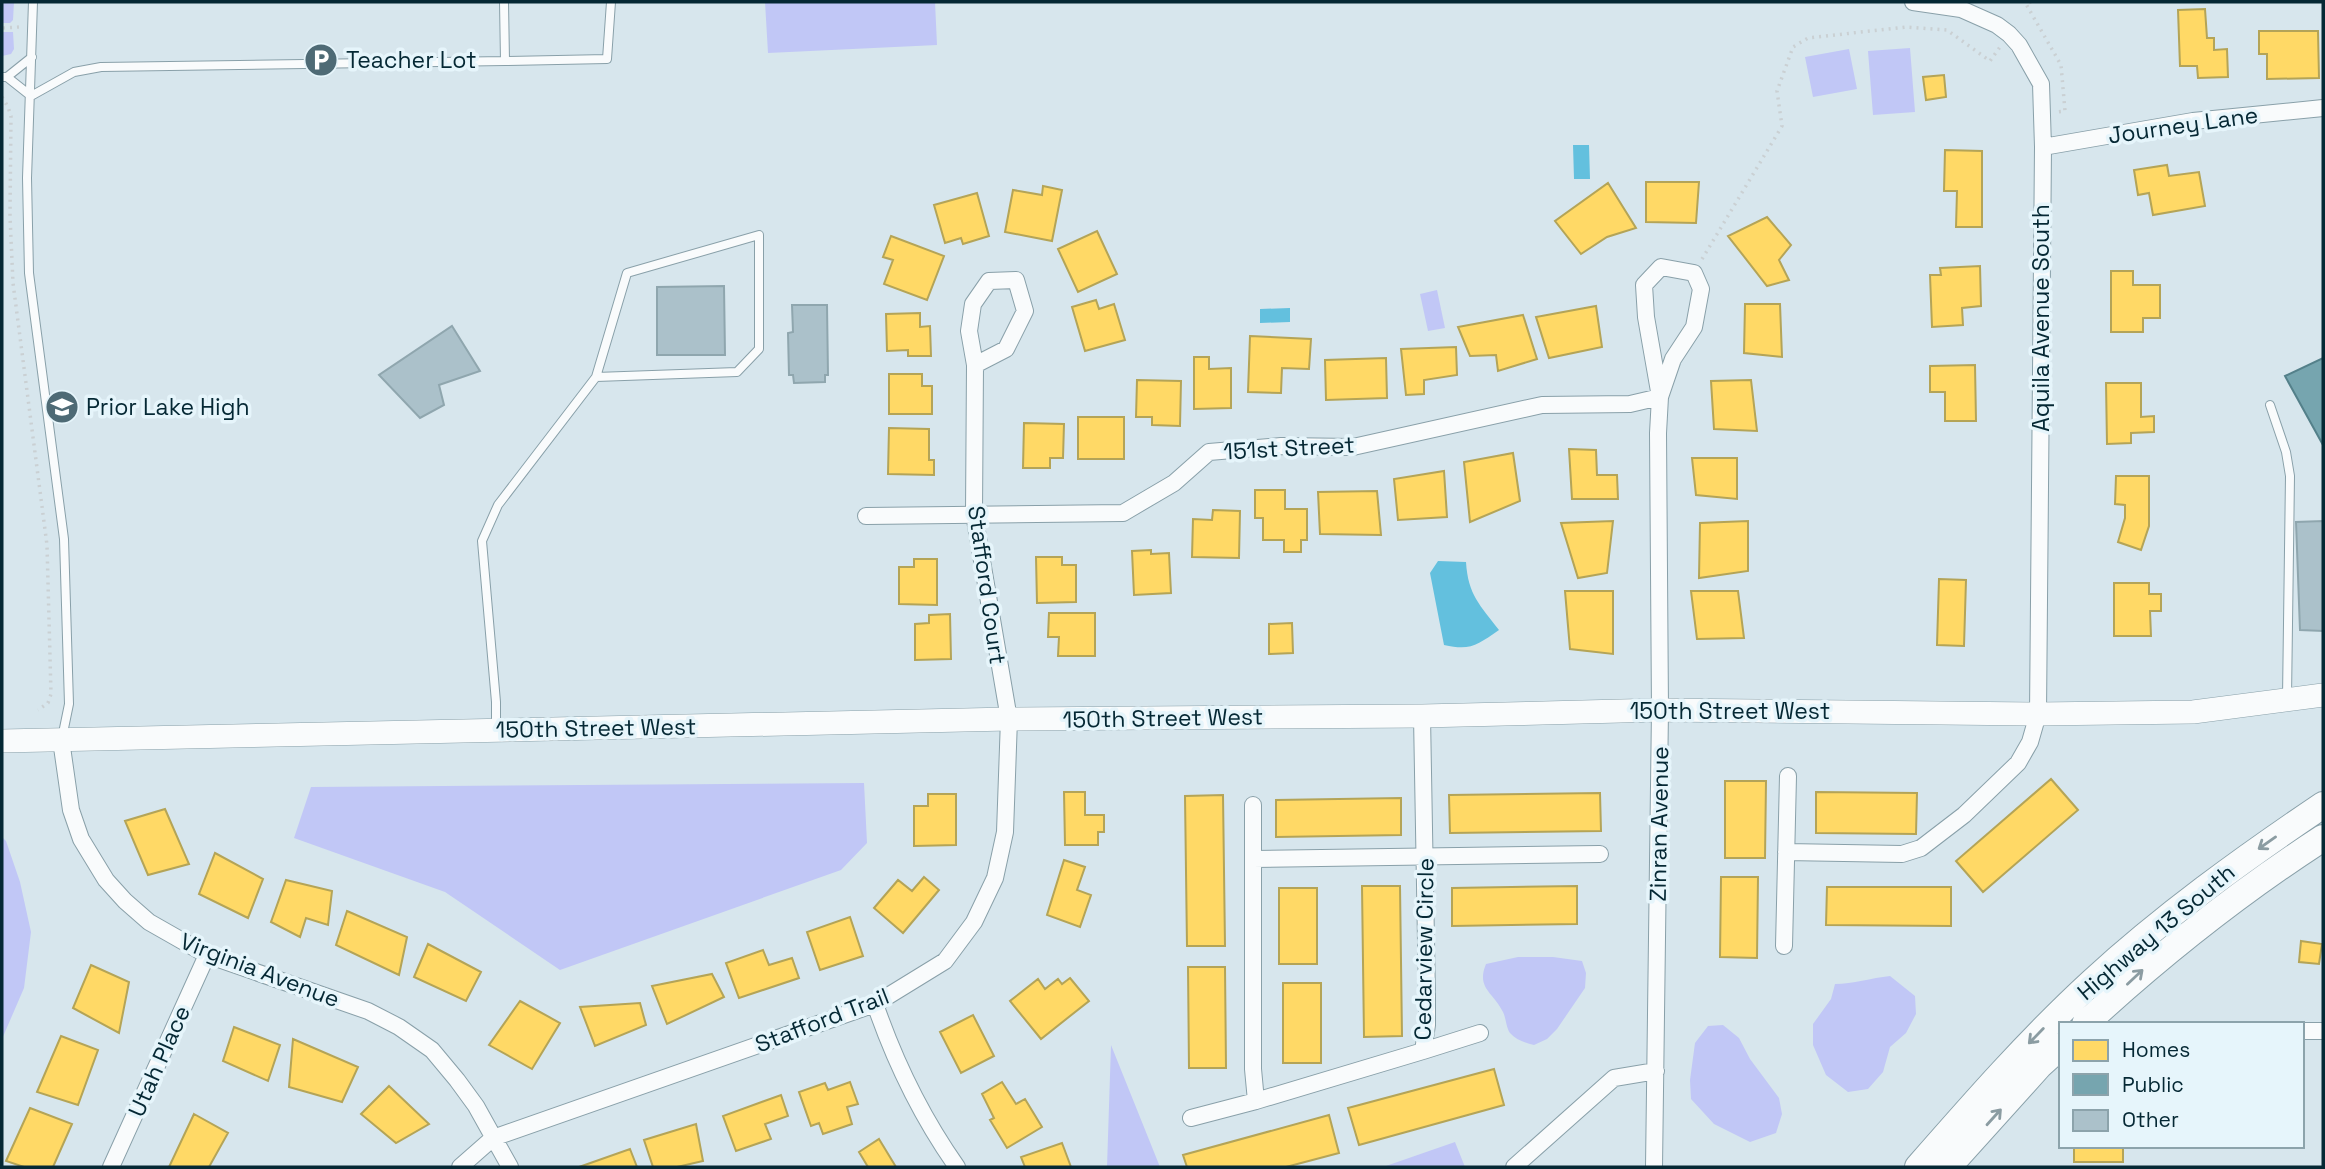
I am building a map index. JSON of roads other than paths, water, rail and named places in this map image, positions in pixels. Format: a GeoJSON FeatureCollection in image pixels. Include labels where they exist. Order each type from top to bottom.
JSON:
{"type":"FeatureCollection","features":[{"type":"Feature","properties":{"kind":"main road","name":"Highway 13 South"},"geometry":{"type":"LineString","coordinates":[[1918,1167],[2037,1035],[2094,981],[2198,893],[2323,805]]}},
{"type":"Feature","properties":{"kind":"main road","name":"Highway 13 South"},"geometry":{"type":"LineString","coordinates":[[2087,1022],[2146,968],[2262,877],[2323,838]]}},
{"type":"Feature","properties":{"kind":"main road"},"geometry":{"type":"LineString","coordinates":[[1948,1167],[2039,1066],[2059,1048]]}},
{"type":"Feature","properties":{"kind":"street","name":"Aquila Avenue South"},"geometry":{"type":"LineString","coordinates":[[1786,852],[1902,854],[1922,848],[1964,815],[2018,763],[2030,742],[2038,714],[2043,147],[2041,84],[2019,46],[2009,34],[1997,26],[1961,9],[1913,2]]}},
{"type":"Feature","properties":{"kind":"street","name":"Journey Lane"},"geometry":{"type":"LineString","coordinates":[[2043,147],[2193,121],[2323,108]]}},
{"type":"Feature","properties":{"kind":"street","name":"Zinran Avenue"},"geometry":{"type":"LineString","coordinates":[[1654,1167],[1660,710],[1660,397],[1646,317],[1644,285],[1661,267],[1694,272],[1701,289],[1694,327],[1673,359],[1660,397]]}},
{"type":"Feature","properties":{"kind":"street","name":"Stafford Court"},"geometry":{"type":"LineString","coordinates":[[975,365],[1006,349],[1025,311],[1016,280],[989,281],[972,304],[969,331],[975,365],[974,514],[1009,719]]}},
{"type":"Feature","properties":{"kind":"street","name":"151st Street"},"geometry":{"type":"LineString","coordinates":[[866,516],[1123,513],[1174,482],[1209,452],[1281,446],[1353,447],[1542,405],[1630,404],[1660,397]]}},
{"type":"Feature","properties":{"kind":"street","name":"150th Street West"},"geometry":{"type":"LineString","coordinates":[[2,741],[1009,719],[1422,716],[1660,710],[2038,714],[2193,712],[2323,695]]}},
{"type":"Feature","properties":{"kind":"street","name":"Cedarview Circle"},"geometry":{"type":"LineString","coordinates":[[1191,1118],[1423,1051],[1427,1025],[1422,716]]}},
{"type":"Feature","properties":{"kind":"street","name":"Stafford Trail"},"geometry":{"type":"LineString","coordinates":[[460,1167],[494,1138],[875,1004],[945,961],[974,922],[995,878],[1005,832],[1009,719]]}},
{"type":"Feature","properties":{"kind":"street","name":"Virginia Avenue"},"geometry":{"type":"LineString","coordinates":[[61,740],[71,810],[81,839],[92,860],[125,901],[149,922],[207,955],[368,1011],[399,1027],[432,1050],[476,1106],[510,1167]]}},
{"type":"Feature","properties":{"kind":"street"},"geometry":{"type":"LineString","coordinates":[[1784,947],[1788,776]]}},
{"type":"Feature","properties":{"kind":"street"},"geometry":{"type":"LineString","coordinates":[[1253,805],[1253,1069],[1256,1101]]}},
{"type":"Feature","properties":{"kind":"street"},"geometry":{"type":"LineString","coordinates":[[1253,859],[1600,854]]}},
{"type":"Feature","properties":{"kind":"street","name":"Utah Place"},"geometry":{"type":"LineString","coordinates":[[111,1167],[207,955]]}},
{"type":"Feature","properties":{"kind":"street"},"geometry":{"type":"LineString","coordinates":[[875,1004],[891,1050],[918,1106],[957,1167]]}},
{"type":"Feature","properties":{"kind":"street"},"geometry":{"type":"LineString","coordinates":[[2304,1031],[2323,1031]]}},
{"type":"Feature","properties":{"kind":"street"},"geometry":{"type":"LineString","coordinates":[[1423,1051],[1480,1033]]}},
{"type":"Feature","properties":{"kind":"street"},"geometry":{"type":"LineString","coordinates":[[1514,1167],[1614,1078],[1656,1071]]}},
{"type":"Feature","properties":{"kind":"lane"},"geometry":{"type":"LineString","coordinates":[[33,2],[27,178],[29,272],[66,569],[69,704],[61,740]]}},
{"type":"Feature","properties":{"kind":"lane"},"geometry":{"type":"LineString","coordinates":[[504,2],[505,61]]}},
{"type":"Feature","properties":{"kind":"lane"},"geometry":{"type":"LineString","coordinates":[[31,96],[74,72],[101,67],[607,59],[611,2]]}},
{"type":"Feature","properties":{"kind":"lane"},"geometry":{"type":"LineString","coordinates":[[31,96],[5,77],[32,57]]}},
{"type":"Feature","properties":{"kind":"lane"},"geometry":{"type":"LineString","coordinates":[[496,730],[482,541],[498,505],[596,377],[627,273],[759,235],[759,349],[737,372],[596,377]]}},
{"type":"Feature","properties":{"kind":"lane"},"geometry":{"type":"LineString","coordinates":[[2270,405],[2286,452],[2290,476],[2287,701]]}},
{"type":"Feature","properties":{"kind":"place","name":"Teacher Lot"},"geometry":{"type":"Point","coordinates":[321,60]}},
{"type":"Feature","properties":{"kind":"place","name":"Prior Lake High"},"geometry":{"type":"Point","coordinates":[62,407]}}]}
